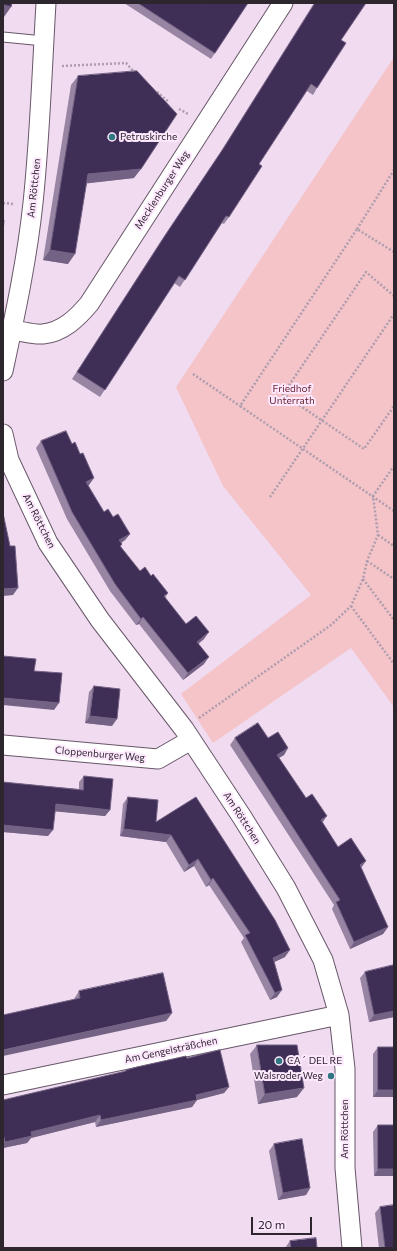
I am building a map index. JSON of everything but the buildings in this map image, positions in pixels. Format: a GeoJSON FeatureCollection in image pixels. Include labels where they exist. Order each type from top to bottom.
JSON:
{"type":"FeatureCollection","features":[{"type":"Feature","properties":{"kind":"street","name":"Am Röttchen"},"geometry":{"type":"LineString","coordinates":[[3,371],[18,303],[33,205],[38,154],[46,3]]}},
{"type":"Feature","properties":{"kind":"street","name":"Mecklenburger Weg"},"geometry":{"type":"LineString","coordinates":[[12,330],[43,334],[64,327],[78,317],[93,297],[283,3]]}},
{"type":"Feature","properties":{"kind":"street","name":"Am Röttchen"},"geometry":{"type":"LineString","coordinates":[[3,434],[9,460],[48,544],[100,620],[191,740],[242,817],[286,888],[308,928],[323,960],[339,1016],[346,1075],[345,1168],[352,1248]]}},
{"type":"Feature","properties":{"kind":"street","name":"Cloppenburger Weg"},"geometry":{"type":"LineString","coordinates":[[3,745],[158,759],[191,740]]}},
{"type":"Feature","properties":{"kind":"street","name":"Am Gengelsträßchen"},"geometry":{"type":"LineString","coordinates":[[3,1085],[339,1016]]}},
{"type":"Feature","properties":{"kind":"lane"},"geometry":{"type":"LineString","coordinates":[[3,37],[44,41]]}},
{"type":"Feature","properties":{"kind":"path"},"geometry":{"type":"LineString","coordinates":[[42,67],[126,63],[140,78]]}},
{"type":"Feature","properties":{"kind":"path"},"geometry":{"type":"LineString","coordinates":[[155,91],[169,102]]}},
{"type":"Feature","properties":{"kind":"path"},"geometry":{"type":"LineString","coordinates":[[240,406],[394,170]]}},
{"type":"Feature","properties":{"kind":"path"},"geometry":{"type":"LineString","coordinates":[[357,228],[394,252]]}},
{"type":"Feature","properties":{"kind":"path"},"geometry":{"type":"LineString","coordinates":[[394,296],[366,272],[284,394],[364,449],[394,406]]}},
{"type":"Feature","properties":{"kind":"path"},"geometry":{"type":"LineString","coordinates":[[270,497],[394,314]]}},
{"type":"Feature","properties":{"kind":"path"},"geometry":{"type":"LineString","coordinates":[[192,374],[373,496],[394,512]]}},
{"type":"Feature","properties":{"kind":"path"},"geometry":{"type":"LineString","coordinates":[[216,706],[332,625],[351,606],[363,579],[367,561],[378,535],[373,496],[394,466]]}},
{"type":"Feature","properties":{"kind":"path"},"geometry":{"type":"LineString","coordinates":[[378,535],[394,546]]}},
{"type":"Feature","properties":{"kind":"path"},"geometry":{"type":"LineString","coordinates":[[367,561],[394,579]]}},
{"type":"Feature","properties":{"kind":"path"},"geometry":{"type":"LineString","coordinates":[[363,579],[394,620]]}},
{"type":"Feature","properties":{"kind":"path"},"geometry":{"type":"LineString","coordinates":[[351,606],[394,664]]}},
{"type":"Feature","properties":{"kind":"green space","name":"Friedhof Unterrath"},"geometry":{"type":"Polygon","coordinates":[[[394,57],[394,707],[351,648],[213,743],[181,694],[311,595],[223,486],[176,387],[394,57]]]}},
{"type":"Feature","properties":{"kind":"place","name":"Petruskirche"},"geometry":{"type":"Point","coordinates":[112,137]}},
{"type":"Feature","properties":{"kind":"place","name":"CA´ DEL RE"},"geometry":{"type":"Point","coordinates":[279,1061]}},
{"type":"Feature","properties":{"kind":"place","name":"Walsroder Weg"},"geometry":{"type":"Point","coordinates":[331,1076]}}]}
